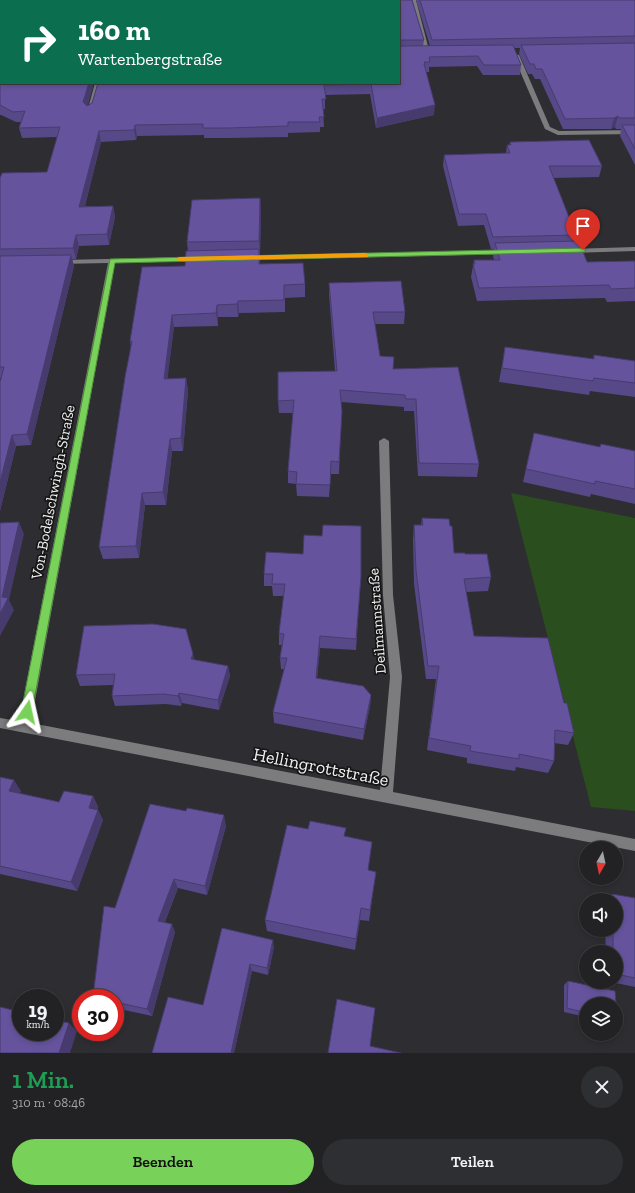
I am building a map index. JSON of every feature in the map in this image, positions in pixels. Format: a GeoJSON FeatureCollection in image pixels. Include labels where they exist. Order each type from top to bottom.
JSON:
{"type":"FeatureCollection","features":[{"type":"Feature","properties":{"kind":"street"},"geometry":{"type":"LineString","coordinates":[[413,0],[428,53]]}},
{"type":"Feature","properties":{"kind":"street"},"geometry":{"type":"LineString","coordinates":[[522,51],[514,51],[547,128],[558,133],[635,132]]}},
{"type":"Feature","properties":{"kind":"street"},"geometry":{"type":"LineString","coordinates":[[421,53],[436,53]]}},
{"type":"Feature","properties":{"kind":"street"},"geometry":{"type":"LineString","coordinates":[[90,113],[98,84]]}},
{"type":"Feature","properties":{"kind":"street"},"geometry":{"type":"LineString","coordinates":[[560,251],[635,249]]}},
{"type":"Feature","properties":{"kind":"street"},"geometry":{"type":"LineString","coordinates":[[239,258],[514,252]]}},
{"type":"Feature","properties":{"kind":"street"},"geometry":{"type":"LineString","coordinates":[[53,263],[207,259]]}},
{"type":"Feature","properties":{"kind":"street","name":"Von-Bodelschwingh-Straße"},"geometry":{"type":"LineString","coordinates":[[24,728],[112,261]]}},
{"type":"Feature","properties":{"kind":"street","name":"Deilmannstraße"},"geometry":{"type":"LineString","coordinates":[[384,441],[388,594],[396,677],[386,798]]}},
{"type":"Feature","properties":{"kind":"street","name":"Hellingrottstraße"},"geometry":{"type":"LineString","coordinates":[[0,723],[635,845]]}},
{"type":"Feature","properties":{"kind":"green space"},"geometry":{"type":"Polygon","coordinates":[[[511,493],[635,518],[635,811],[591,807],[511,493]]]}},
{"type":"Feature","properties":{"kind":"building"},"geometry":{"type":"Polygon","coordinates":[[[400,0],[412,0],[424,40],[400,40],[400,0]]]}},
{"type":"Feature","properties":{"kind":"building"},"geometry":{"type":"Polygon","coordinates":[[[420,0],[635,0],[635,36],[432,40],[420,0]]]}},
{"type":"Feature","properties":{"kind":"building"},"geometry":{"type":"Polygon","coordinates":[[[635,43],[635,118],[619,118],[618,116],[614,118],[565,119],[542,69],[536,69],[534,64],[530,64],[521,45],[635,43]]]}},
{"type":"Feature","properties":{"kind":"building"},"geometry":{"type":"Polygon","coordinates":[[[513,45],[521,65],[484,65],[478,56],[429,57],[430,62],[424,62],[424,64],[435,105],[377,118],[371,84],[400,84],[400,46],[513,45]]]}},
{"type":"Feature","properties":{"kind":"building"},"geometry":{"type":"Polygon","coordinates":[[[0,84],[89,84],[83,102],[87,106],[92,103],[98,84],[371,84],[324,85],[326,99],[322,99],[324,117],[319,117],[320,122],[288,122],[288,126],[229,128],[203,128],[203,124],[135,125],[134,130],[99,131],[79,207],[113,206],[107,234],[76,235],[73,248],[0,249],[0,178],[2,173],[47,172],[60,127],[19,128],[25,111],[13,112],[0,105],[0,84]]]}},
{"type":"Feature","properties":{"kind":"building"},"geometry":{"type":"Polygon","coordinates":[[[622,125],[635,125],[635,149],[622,125]]]}},
{"type":"Feature","properties":{"kind":"building"},"geometry":{"type":"Polygon","coordinates":[[[589,140],[602,166],[549,166],[576,235],[493,237],[486,214],[459,214],[444,155],[510,153],[507,145],[511,145],[510,142],[589,140]]]}},
{"type":"Feature","properties":{"kind":"building"},"geometry":{"type":"Polygon","coordinates":[[[260,198],[259,241],[187,242],[192,200],[260,198]]]}},
{"type":"Feature","properties":{"kind":"building"},"geometry":{"type":"Polygon","coordinates":[[[579,241],[587,262],[635,261],[635,288],[611,289],[609,285],[479,288],[473,264],[475,264],[474,260],[500,260],[495,243],[579,241]]]}},
{"type":"Feature","properties":{"kind":"building"},"geometry":{"type":"Polygon","coordinates":[[[259,249],[259,264],[303,263],[305,284],[284,285],[284,300],[238,301],[237,304],[217,305],[216,313],[172,315],[164,379],[186,378],[181,438],[170,439],[163,492],[142,493],[136,546],[99,547],[125,377],[132,341],[130,341],[142,267],[185,266],[186,251],[259,249]]]}},
{"type":"Feature","properties":{"kind":"building"},"geometry":{"type":"Polygon","coordinates":[[[71,255],[27,434],[12,435],[0,482],[0,382],[4,367],[0,367],[0,256],[71,255]]]}},
{"type":"Feature","properties":{"kind":"building"},"geometry":{"type":"Polygon","coordinates":[[[401,281],[405,312],[373,312],[380,356],[394,357],[393,369],[458,367],[479,464],[419,463],[416,399],[406,399],[405,395],[340,390],[342,412],[339,462],[331,461],[330,485],[296,484],[297,472],[288,471],[294,400],[278,401],[278,372],[337,371],[329,283],[401,281]]]}},
{"type":"Feature","properties":{"kind":"building"},"geometry":{"type":"Polygon","coordinates":[[[505,347],[594,359],[594,355],[635,361],[635,383],[594,378],[593,381],[502,368],[505,347]]]}},
{"type":"Feature","properties":{"kind":"building"},"geometry":{"type":"Polygon","coordinates":[[[534,433],[600,447],[601,444],[635,451],[635,489],[595,481],[595,484],[526,469],[534,433]]]}},
{"type":"Feature","properties":{"kind":"building"},"geometry":{"type":"Polygon","coordinates":[[[422,518],[449,519],[450,526],[452,526],[454,553],[487,554],[491,577],[464,579],[474,636],[548,638],[564,703],[567,703],[574,733],[555,730],[554,761],[519,754],[519,759],[470,751],[471,746],[429,738],[439,666],[428,666],[416,570],[414,525],[423,525],[422,518]]]}},
{"type":"Feature","properties":{"kind":"building"},"geometry":{"type":"Polygon","coordinates":[[[19,522],[2,597],[8,598],[0,614],[0,523],[19,522]]]}},
{"type":"Feature","properties":{"kind":"building"},"geometry":{"type":"Polygon","coordinates":[[[323,525],[361,526],[361,576],[356,639],[320,636],[316,678],[363,686],[371,695],[364,729],[273,712],[287,658],[280,658],[284,634],[279,633],[285,584],[272,584],[273,574],[264,574],[266,552],[303,554],[304,535],[322,536],[323,525]]]}},
{"type":"Feature","properties":{"kind":"building"},"geometry":{"type":"Polygon","coordinates":[[[153,624],[186,629],[193,654],[191,659],[228,666],[218,700],[179,693],[178,696],[164,694],[112,696],[115,674],[76,675],[84,626],[153,624]]]}},
{"type":"Feature","properties":{"kind":"building"},"geometry":{"type":"Polygon","coordinates":[[[0,777],[14,780],[9,791],[59,802],[64,791],[93,796],[89,808],[98,810],[71,882],[0,866],[0,777]]]}},
{"type":"Feature","properties":{"kind":"building"},"geometry":{"type":"Polygon","coordinates":[[[150,804],[186,811],[187,808],[224,815],[205,886],[174,879],[158,921],[172,924],[147,1009],[124,1004],[124,989],[94,989],[104,906],[115,908],[150,804]]]}},
{"type":"Feature","properties":{"kind":"building"},"geometry":{"type":"Polygon","coordinates":[[[310,821],[346,828],[344,836],[372,842],[368,870],[376,872],[370,910],[361,908],[356,939],[265,920],[287,825],[308,829],[310,821]]]}},
{"type":"Feature","properties":{"kind":"building"},"geometry":{"type":"Polygon","coordinates":[[[623,896],[635,898],[635,978],[623,975],[623,945],[613,945],[613,937],[623,937],[623,896]]]}},
{"type":"Feature","properties":{"kind":"building"},"geometry":{"type":"Polygon","coordinates":[[[222,928],[273,940],[267,968],[250,964],[231,1053],[152,1053],[168,997],[203,1005],[222,928]]]}},
{"type":"Feature","properties":{"kind":"building"},"geometry":{"type":"Polygon","coordinates":[[[568,981],[579,983],[579,989],[606,989],[615,991],[615,997],[579,997],[579,1011],[567,1008],[568,981]]]}},
{"type":"Feature","properties":{"kind":"building"},"geometry":{"type":"Polygon","coordinates":[[[337,999],[375,1008],[370,1046],[401,1053],[328,1053],[337,999]]]}},
{"type":"Feature","properties":{"kind":"building"},"geometry":{"type":"Polygon","coordinates":[[[0,1007],[12,1010],[12,1041],[63,1041],[59,1053],[0,1053],[0,1007]]]}},
{"type":"Feature","properties":{"kind":"building"},"geometry":{"type":"Polygon","coordinates":[[[64,1022],[69,1023],[64,1038],[64,1022]]]}},
{"type":"Feature","properties":{"kind":"slow traffic"},"geometry":{"type":"LineString","coordinates":[[179,259],[365,255]]}},
{"type":"Feature","properties":{"kind":"route"},"geometry":{"type":"LineString","coordinates":[[27,712],[112,261],[583,250]]}}]}
